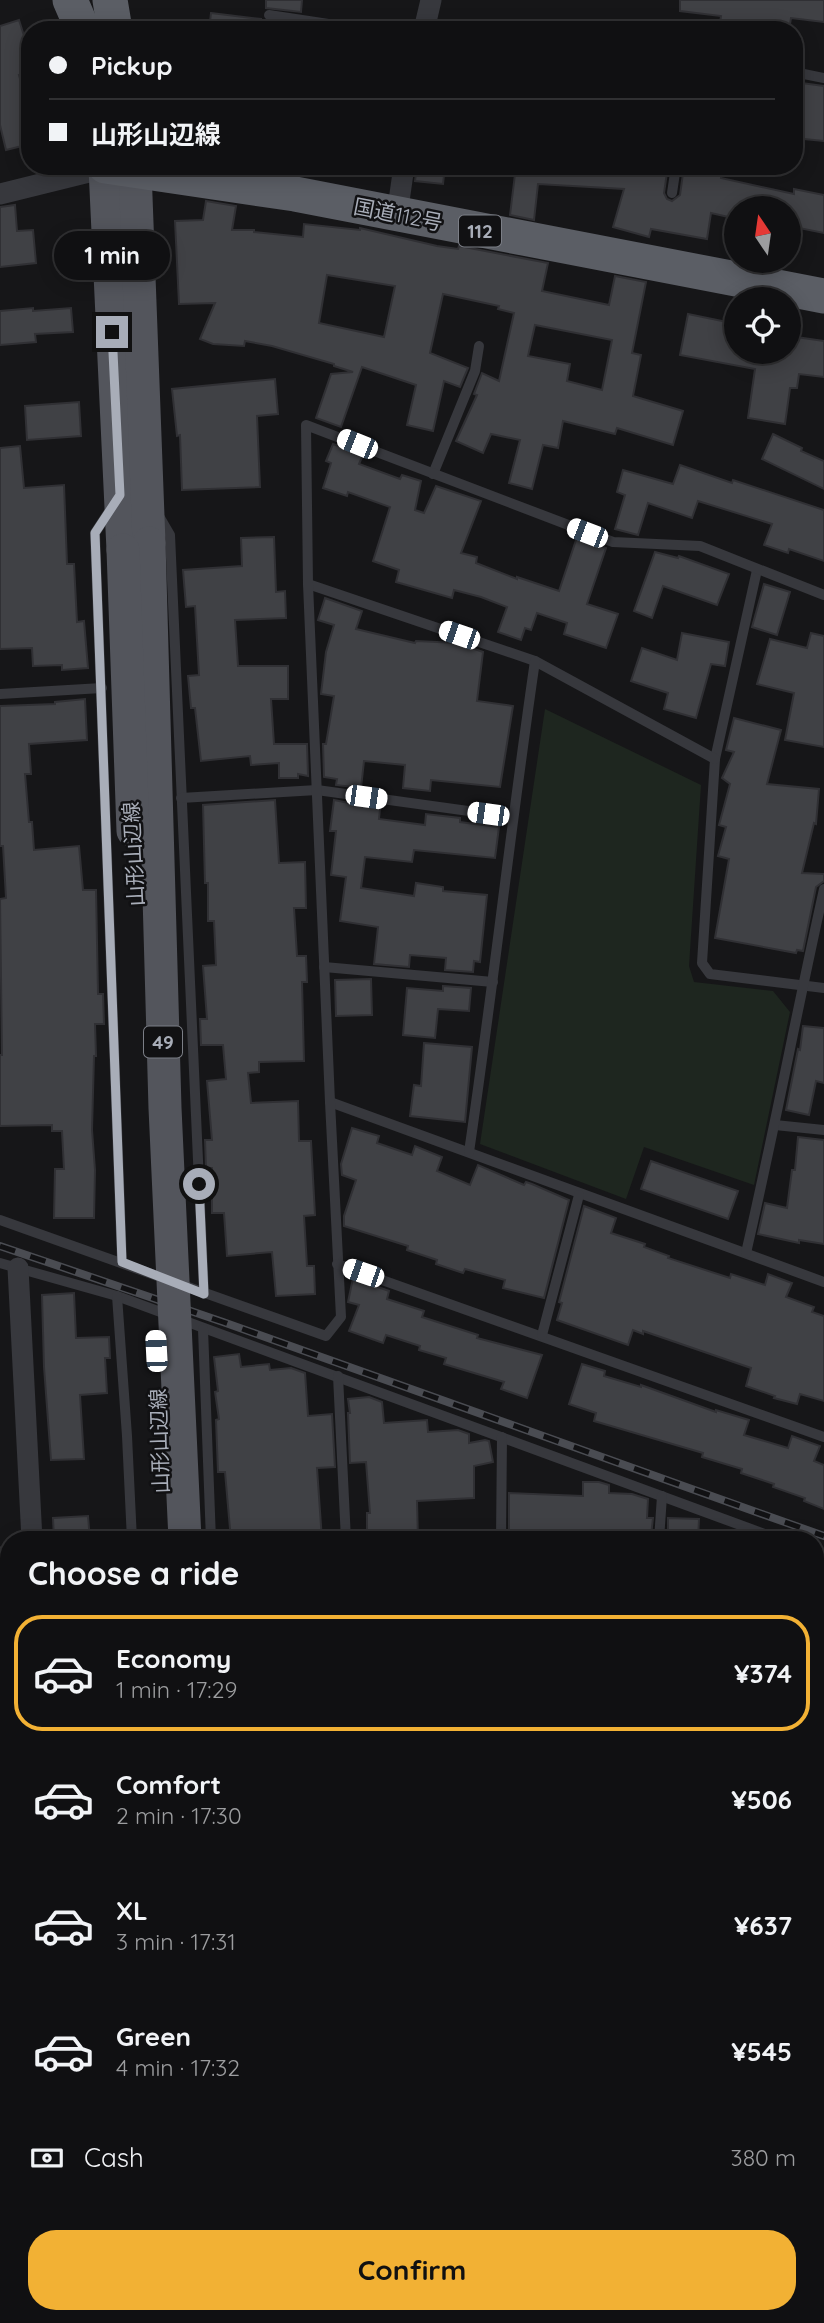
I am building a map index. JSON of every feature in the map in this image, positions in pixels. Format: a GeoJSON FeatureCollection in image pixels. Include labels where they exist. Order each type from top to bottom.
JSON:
{"type":"FeatureCollection","features":[{"type":"Feature","properties":{"kind":"highway"},"geometry":{"type":"LineString","coordinates":[[70,0],[80,21]]}},
{"type":"Feature","properties":{"kind":"highway"},"geometry":{"type":"LineString","coordinates":[[81,0],[83,21]]}},
{"type":"Feature","properties":{"kind":"highway"},"geometry":{"type":"LineString","coordinates":[[110,0],[114,21]]}},
{"type":"Feature","properties":{"kind":"highway","name":"国道112号"},"geometry":{"type":"LineString","coordinates":[[167,175],[295,194],[824,296]]}},
{"type":"Feature","properties":{"kind":"main road","name":"山形山辺線"},"geometry":{"type":"LineString","coordinates":[[120,175],[133,496],[165,1094],[185,1531]]}},
{"type":"Feature","properties":{"kind":"main road","name":"山形山辺線"},"geometry":{"type":"LineString","coordinates":[[136,547],[164,1531]]}},
{"type":"Feature","properties":{"kind":"street"},"geometry":{"type":"LineString","coordinates":[[426,21],[431,0]]}},
{"type":"Feature","properties":{"kind":"street"},"geometry":{"type":"LineString","coordinates":[[0,194],[88,175]]}},
{"type":"Feature","properties":{"kind":"street"},"geometry":{"type":"LineString","coordinates":[[397,215],[403,175]]}},
{"type":"Feature","properties":{"kind":"street"},"geometry":{"type":"LineString","coordinates":[[9,1265],[32,1531]]}},
{"type":"Feature","properties":{"kind":"lane"},"geometry":{"type":"LineString","coordinates":[[269,15],[309,21]]}},
{"type":"Feature","properties":{"kind":"lane"},"geometry":{"type":"LineString","coordinates":[[803,74],[824,79]]}},
{"type":"Feature","properties":{"kind":"lane"},"geometry":{"type":"LineString","coordinates":[[671,193],[674,175]]}},
{"type":"Feature","properties":{"kind":"lane"},"geometry":{"type":"LineString","coordinates":[[433,474],[475,371],[478,346]]}},
{"type":"Feature","properties":{"kind":"lane"},"geometry":{"type":"LineString","coordinates":[[0,1220],[326,1336],[341,1317],[308,584],[306,425],[613,542],[700,546],[824,595]]}},
{"type":"Feature","properties":{"kind":"lane"},"geometry":{"type":"LineString","coordinates":[[122,1262],[95,533],[133,496],[170,535],[204,1294]]}},
{"type":"Feature","properties":{"kind":"lane"},"geometry":{"type":"LineString","coordinates":[[757,570],[715,759],[702,963],[710,974],[824,988]]}},
{"type":"Feature","properties":{"kind":"lane"},"geometry":{"type":"LineString","coordinates":[[308,584],[535,661],[715,759]]}},
{"type":"Feature","properties":{"kind":"lane"},"geometry":{"type":"LineString","coordinates":[[469,1152],[535,661]]}},
{"type":"Feature","properties":{"kind":"lane"},"geometry":{"type":"LineString","coordinates":[[0,694],[102,688]]}},
{"type":"Feature","properties":{"kind":"lane"},"geometry":{"type":"LineString","coordinates":[[181,798],[317,790],[512,817]]}},
{"type":"Feature","properties":{"kind":"lane"},"geometry":{"type":"LineString","coordinates":[[746,1253],[824,889]]}},
{"type":"Feature","properties":{"kind":"lane"},"geometry":{"type":"LineString","coordinates":[[324,967],[493,982]]}},
{"type":"Feature","properties":{"kind":"lane"},"geometry":{"type":"LineString","coordinates":[[330,1102],[579,1195],[824,1282]]}},
{"type":"Feature","properties":{"kind":"lane"},"geometry":{"type":"LineString","coordinates":[[775,1125],[824,1130]]}},
{"type":"Feature","properties":{"kind":"lane"},"geometry":{"type":"LineString","coordinates":[[542,1335],[579,1195]]}},
{"type":"Feature","properties":{"kind":"lane"},"geometry":{"type":"LineString","coordinates":[[9,1265],[117,1296],[757,1531]]}},
{"type":"Feature","properties":{"kind":"lane"},"geometry":{"type":"LineString","coordinates":[[337,1265],[542,1335],[824,1437]]}},
{"type":"Feature","properties":{"kind":"lane"},"geometry":{"type":"LineString","coordinates":[[117,1296],[131,1531]]}},
{"type":"Feature","properties":{"kind":"lane"},"geometry":{"type":"LineString","coordinates":[[203,1329],[211,1531]]}},
{"type":"Feature","properties":{"kind":"lane"},"geometry":{"type":"LineString","coordinates":[[338,1376],[345,1531]]}},
{"type":"Feature","properties":{"kind":"lane"},"geometry":{"type":"LineString","coordinates":[[501,1531],[502,1437]]}},
{"type":"Feature","properties":{"kind":"lane"},"geometry":{"type":"LineString","coordinates":[[660,1531],[662,1496]]}},
{"type":"Feature","properties":{"kind":"shaded area"},"geometry":{"type":"Polygon","coordinates":[[[545,709],[701,785],[689,966],[694,982],[773,991],[790,1012],[754,1185],[644,1147],[626,1199],[480,1144],[545,709]]]}},
{"type":"Feature","properties":{"kind":"building"},"geometry":{"type":"Polygon","coordinates":[[[266,0],[302,0],[301,12],[266,8],[266,0]]]}},
{"type":"Feature","properties":{"kind":"building"},"geometry":{"type":"Polygon","coordinates":[[[680,0],[824,0],[824,22],[791,18],[790,21],[720,21],[721,16],[680,11],[680,0]]]}},
{"type":"Feature","properties":{"kind":"building"},"geometry":{"type":"Polygon","coordinates":[[[211,13],[261,19],[261,21],[210,21],[211,13]]]}},
{"type":"Feature","properties":{"kind":"building"},"geometry":{"type":"Polygon","coordinates":[[[19,20],[21,26],[21,146],[6,150],[0,125],[0,26],[19,20]]]}},
{"type":"Feature","properties":{"kind":"building"},"geometry":{"type":"Polygon","coordinates":[[[803,83],[824,86],[824,141],[803,139],[803,83]]]}},
{"type":"Feature","properties":{"kind":"building"},"geometry":{"type":"Polygon","coordinates":[[[416,175],[444,175],[443,184],[415,181],[416,175]]]}},
{"type":"Feature","properties":{"kind":"building"},"geometry":{"type":"Polygon","coordinates":[[[515,175],[667,175],[664,193],[667,199],[672,201],[680,195],[683,175],[722,175],[721,178],[794,194],[794,189],[824,195],[824,233],[802,229],[802,196],[724,196],[724,216],[711,213],[707,239],[651,229],[649,237],[613,227],[624,189],[538,184],[534,220],[510,215],[515,175]]]}},
{"type":"Feature","properties":{"kind":"building"},"geometry":{"type":"Polygon","coordinates":[[[206,201],[236,206],[232,230],[254,230],[303,237],[304,224],[360,228],[437,246],[458,249],[459,246],[548,263],[542,291],[609,305],[615,276],[646,282],[632,353],[641,355],[633,396],[683,411],[673,445],[617,428],[615,434],[563,421],[558,448],[543,445],[532,489],[509,483],[520,440],[491,434],[483,453],[456,441],[477,395],[474,394],[482,373],[499,381],[514,313],[498,309],[499,306],[443,294],[430,353],[468,368],[460,387],[444,381],[433,431],[407,425],[416,385],[362,367],[341,427],[316,418],[331,374],[353,372],[272,346],[245,341],[244,346],[213,344],[200,339],[215,303],[179,304],[175,221],[203,220],[206,201]],[[327,275],[319,323],[384,337],[395,286],[327,275]],[[535,325],[528,356],[570,364],[567,381],[602,390],[612,340],[535,325]]]}},
{"type":"Feature","properties":{"kind":"building"},"geometry":{"type":"Polygon","coordinates":[[[15,205],[17,231],[33,230],[36,263],[0,267],[0,207],[15,205]]]}},
{"type":"Feature","properties":{"kind":"building"},"geometry":{"type":"Polygon","coordinates":[[[33,308],[33,311],[71,308],[73,332],[35,334],[36,342],[0,345],[0,311],[33,308]]]}},
{"type":"Feature","properties":{"kind":"building"},"geometry":{"type":"Polygon","coordinates":[[[688,314],[724,321],[724,363],[680,355],[688,314]]]}},
{"type":"Feature","properties":{"kind":"building"},"geometry":{"type":"Polygon","coordinates":[[[801,338],[824,341],[824,377],[799,374],[797,388],[790,388],[785,424],[748,418],[755,369],[728,364],[801,364],[801,338]]]}},
{"type":"Feature","properties":{"kind":"building"},"geometry":{"type":"Polygon","coordinates":[[[275,379],[278,414],[257,416],[260,487],[182,490],[180,435],[177,436],[172,389],[275,379]]]}},
{"type":"Feature","properties":{"kind":"building"},"geometry":{"type":"Polygon","coordinates":[[[79,402],[81,436],[27,440],[25,406],[79,402]]]}},
{"type":"Feature","properties":{"kind":"building"},"geometry":{"type":"Polygon","coordinates":[[[773,434],[824,461],[824,489],[762,459],[773,434]]]}},
{"type":"Feature","properties":{"kind":"building"},"geometry":{"type":"Polygon","coordinates":[[[333,444],[363,455],[359,464],[400,479],[402,475],[421,481],[415,510],[424,513],[436,486],[481,501],[461,553],[477,557],[476,563],[517,579],[559,591],[577,537],[606,548],[587,604],[618,614],[606,648],[564,634],[567,623],[537,613],[531,630],[525,628],[521,640],[498,632],[507,607],[454,590],[452,598],[396,582],[399,570],[373,561],[390,507],[348,492],[347,496],[323,488],[331,463],[326,461],[333,444]]]}},
{"type":"Feature","properties":{"kind":"building"},"geometry":{"type":"Polygon","coordinates":[[[20,446],[24,488],[64,485],[67,564],[74,564],[77,622],[84,621],[88,668],[62,670],[62,665],[33,666],[32,648],[0,649],[0,448],[20,446]]]}},
{"type":"Feature","properties":{"kind":"building"},"geometry":{"type":"Polygon","coordinates":[[[680,465],[824,510],[824,561],[789,549],[788,553],[764,545],[772,524],[698,501],[692,518],[648,503],[638,535],[615,529],[625,495],[617,492],[623,470],[673,484],[680,465]]]}},
{"type":"Feature","properties":{"kind":"building"},"geometry":{"type":"Polygon","coordinates":[[[274,537],[276,592],[285,591],[286,618],[235,620],[238,666],[288,666],[288,699],[271,699],[274,744],[307,744],[308,776],[298,774],[298,778],[279,778],[279,763],[251,765],[250,756],[201,761],[195,708],[191,708],[188,676],[199,675],[195,606],[186,607],[183,570],[242,566],[241,538],[274,537]]]}},
{"type":"Feature","properties":{"kind":"building"},"geometry":{"type":"Polygon","coordinates":[[[655,552],[678,558],[679,556],[729,574],[717,605],[663,586],[652,618],[634,611],[655,552]]]}},
{"type":"Feature","properties":{"kind":"building"},"geometry":{"type":"Polygon","coordinates":[[[764,584],[790,592],[777,635],[752,627],[764,584]]]}},
{"type":"Feature","properties":{"kind":"building"},"geometry":{"type":"Polygon","coordinates":[[[325,598],[362,611],[356,629],[415,643],[458,643],[483,652],[477,701],[513,706],[500,787],[431,780],[430,791],[403,788],[405,765],[364,761],[361,788],[336,785],[337,779],[324,777],[323,744],[326,744],[334,696],[321,694],[326,652],[334,625],[318,620],[325,598]]]}},
{"type":"Feature","properties":{"kind":"building"},"geometry":{"type":"Polygon","coordinates":[[[682,633],[729,642],[725,666],[711,664],[696,718],[664,709],[668,693],[631,681],[642,648],[677,660],[682,633]]]}},
{"type":"Feature","properties":{"kind":"building"},"geometry":{"type":"Polygon","coordinates":[[[811,633],[824,636],[824,747],[785,740],[794,693],[757,684],[770,639],[807,648],[811,633]]]}},
{"type":"Feature","properties":{"kind":"building"},"geometry":{"type":"Polygon","coordinates":[[[85,699],[87,740],[29,744],[31,774],[25,774],[34,850],[79,846],[83,890],[96,890],[98,994],[103,994],[104,1024],[95,1024],[92,1130],[94,1218],[54,1218],[55,1169],[64,1169],[62,1131],[52,1131],[52,1125],[0,1126],[0,899],[6,898],[3,846],[0,846],[0,706],[55,704],[85,699]]]}},
{"type":"Feature","properties":{"kind":"building"},"geometry":{"type":"Polygon","coordinates":[[[734,718],[781,730],[767,784],[819,789],[816,824],[814,823],[802,873],[824,874],[824,881],[816,887],[803,951],[797,950],[796,953],[715,938],[729,859],[718,856],[726,827],[719,825],[730,784],[722,778],[734,752],[726,750],[734,718]]]}},
{"type":"Feature","properties":{"kind":"building"},"geometry":{"type":"Polygon","coordinates":[[[275,800],[279,863],[305,862],[306,908],[294,908],[297,956],[306,956],[307,982],[302,982],[304,1061],[259,1062],[259,1072],[248,1073],[251,1103],[298,1101],[299,1141],[311,1141],[315,1215],[304,1216],[307,1266],[314,1266],[315,1294],[276,1296],[272,1252],[227,1256],[224,1213],[212,1213],[212,1168],[206,1168],[205,1140],[212,1140],[207,1081],[226,1079],[223,1045],[201,1045],[200,1019],[207,1019],[203,966],[216,965],[214,921],[208,921],[203,805],[275,800]]]}},
{"type":"Feature","properties":{"kind":"building"},"geometry":{"type":"Polygon","coordinates":[[[334,800],[380,809],[379,819],[425,825],[426,814],[499,827],[495,858],[414,850],[412,862],[365,857],[361,888],[414,896],[416,883],[443,887],[443,891],[487,895],[480,962],[474,961],[473,972],[445,970],[446,958],[410,955],[409,967],[374,964],[378,927],[340,921],[346,877],[331,875],[336,831],[330,831],[334,800]]]}},
{"type":"Feature","properties":{"kind":"building"},"geometry":{"type":"Polygon","coordinates":[[[371,979],[372,1015],[336,1016],[335,980],[371,979]]]}},
{"type":"Feature","properties":{"kind":"building"},"geometry":{"type":"Polygon","coordinates":[[[443,986],[471,988],[469,1011],[438,1009],[435,1038],[403,1035],[407,988],[443,991],[443,986]]]}},
{"type":"Feature","properties":{"kind":"building"},"geometry":{"type":"Polygon","coordinates":[[[803,1026],[824,1028],[824,1083],[816,1081],[809,1115],[786,1110],[803,1026]]]}},
{"type":"Feature","properties":{"kind":"building"},"geometry":{"type":"Polygon","coordinates":[[[424,1043],[472,1047],[465,1122],[410,1116],[414,1085],[421,1086],[424,1043]]]}},
{"type":"Feature","properties":{"kind":"building"},"geometry":{"type":"Polygon","coordinates":[[[352,1128],[379,1136],[377,1143],[412,1155],[415,1146],[442,1157],[437,1171],[470,1185],[478,1165],[524,1185],[526,1182],[532,1184],[569,1200],[544,1298],[503,1288],[505,1280],[465,1269],[463,1273],[436,1264],[437,1260],[407,1250],[408,1246],[344,1226],[344,1216],[356,1180],[342,1175],[341,1164],[352,1128]]]}},
{"type":"Feature","properties":{"kind":"building"},"geometry":{"type":"Polygon","coordinates":[[[798,1137],[824,1140],[824,1244],[799,1240],[799,1243],[758,1234],[765,1203],[787,1208],[798,1137]]]}},
{"type":"Feature","properties":{"kind":"building"},"geometry":{"type":"Polygon","coordinates":[[[651,1161],[738,1191],[728,1219],[641,1189],[651,1161]]]}},
{"type":"Feature","properties":{"kind":"building"},"geometry":{"type":"Polygon","coordinates":[[[584,1206],[616,1218],[611,1233],[645,1244],[644,1247],[669,1256],[668,1258],[730,1278],[731,1274],[765,1285],[768,1274],[792,1283],[786,1297],[814,1307],[812,1312],[824,1316],[824,1401],[800,1394],[797,1404],[774,1398],[775,1396],[746,1386],[751,1368],[643,1331],[643,1334],[633,1330],[628,1345],[557,1320],[562,1303],[559,1302],[584,1206]]]}},
{"type":"Feature","properties":{"kind":"building"},"geometry":{"type":"Polygon","coordinates":[[[353,1278],[389,1291],[387,1299],[424,1311],[422,1317],[478,1335],[477,1338],[542,1355],[527,1398],[501,1389],[504,1382],[444,1364],[446,1358],[419,1350],[420,1346],[386,1335],[383,1343],[349,1331],[359,1305],[348,1302],[353,1278]]]}},
{"type":"Feature","properties":{"kind":"building"},"geometry":{"type":"Polygon","coordinates":[[[74,1293],[76,1338],[109,1337],[110,1358],[105,1358],[107,1393],[80,1395],[84,1459],[51,1460],[42,1295],[74,1293]]]}},
{"type":"Feature","properties":{"kind":"building"},"geometry":{"type":"Polygon","coordinates":[[[239,1354],[241,1367],[269,1364],[270,1370],[291,1368],[305,1373],[308,1416],[332,1414],[335,1467],[317,1468],[321,1531],[230,1531],[225,1472],[218,1472],[216,1420],[219,1419],[214,1357],[239,1354]]]}},
{"type":"Feature","properties":{"kind":"building"},"geometry":{"type":"Polygon","coordinates":[[[582,1364],[605,1371],[604,1376],[641,1385],[716,1412],[749,1420],[744,1435],[788,1448],[792,1436],[820,1446],[814,1461],[824,1465],[824,1509],[804,1501],[805,1498],[773,1487],[774,1484],[741,1473],[742,1469],[702,1457],[703,1453],[594,1421],[596,1413],[569,1404],[582,1364]]]}},
{"type":"Feature","properties":{"kind":"building"},"geometry":{"type":"Polygon","coordinates":[[[369,1397],[382,1402],[384,1423],[427,1420],[428,1432],[458,1430],[469,1434],[469,1443],[489,1441],[493,1462],[474,1466],[474,1498],[417,1501],[418,1531],[367,1531],[367,1513],[370,1513],[366,1462],[350,1463],[348,1399],[369,1397]]]}},
{"type":"Feature","properties":{"kind":"building"},"geometry":{"type":"Polygon","coordinates":[[[583,1482],[599,1482],[609,1485],[609,1493],[632,1494],[648,1499],[647,1518],[653,1518],[652,1531],[509,1531],[509,1493],[583,1496],[583,1482]]]}},
{"type":"Feature","properties":{"kind":"building"},"geometry":{"type":"Polygon","coordinates":[[[88,1516],[89,1531],[54,1531],[53,1518],[88,1516]]]}},
{"type":"Feature","properties":{"kind":"building"},"geometry":{"type":"Polygon","coordinates":[[[668,1518],[699,1519],[698,1531],[668,1531],[668,1518]]]}},
{"type":"Feature","properties":{"kind":"railway"},"geometry":{"type":"LineString","coordinates":[[0,1246],[223,1322],[810,1531]]}},
{"type":"Feature","properties":{"kind":"route"},"geometry":{"type":"LineString","coordinates":[[112,332],[120,495],[95,533],[122,1262],[204,1294],[199,1184]]}}]}
